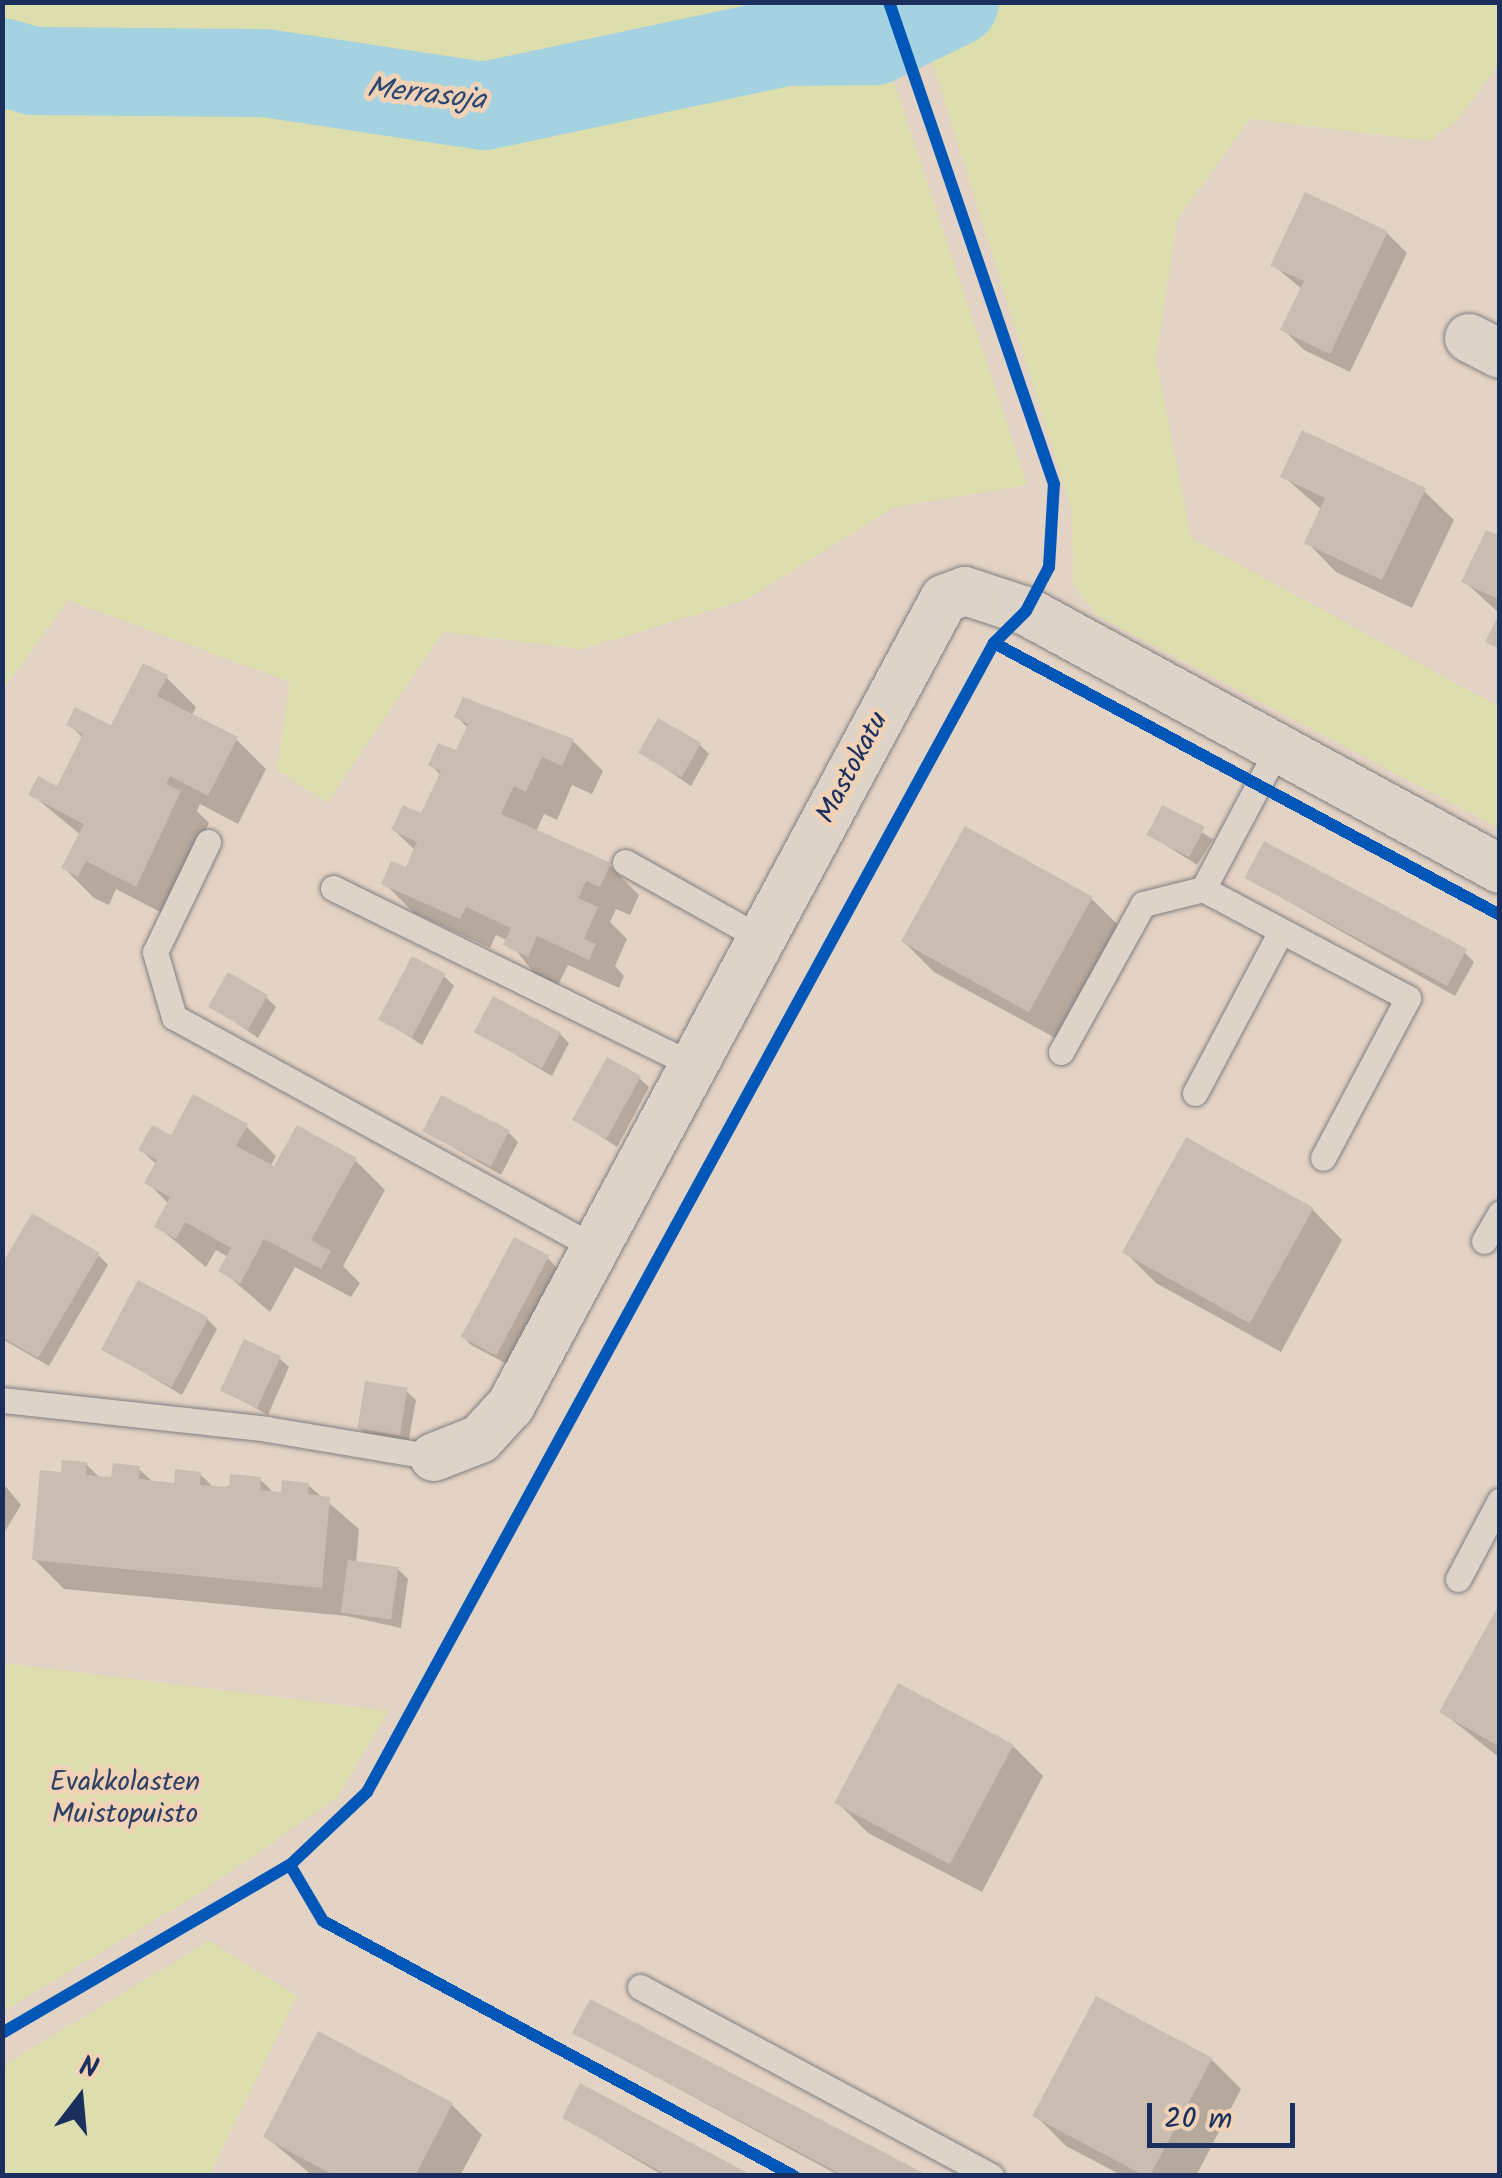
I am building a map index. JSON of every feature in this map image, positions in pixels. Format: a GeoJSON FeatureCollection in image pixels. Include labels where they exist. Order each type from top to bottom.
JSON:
{"type":"FeatureCollection","features":[{"type":"Feature","properties":{"kind":"street","name":"Mastokatu"},"geometry":{"type":"LineString","coordinates":[[434,1457],[480,1438],[512,1406],[944,599],[964,591],[1026,611],[1500,869]]}},
{"type":"Feature","properties":{"kind":"lane"},"geometry":{"type":"LineString","coordinates":[[1203,889],[1276,750]]}},
{"type":"Feature","properties":{"kind":"lane"},"geometry":{"type":"LineString","coordinates":[[208,842],[154,952],[174,1017],[594,1247]]}},
{"type":"Feature","properties":{"kind":"lane"},"geometry":{"type":"LineString","coordinates":[[625,862],[762,939]]}},
{"type":"Feature","properties":{"kind":"lane"},"geometry":{"type":"LineString","coordinates":[[332,888],[694,1065]]}},
{"type":"Feature","properties":{"kind":"lane"},"geometry":{"type":"LineString","coordinates":[[1061,1052],[1143,904],[1203,889],[1408,998],[1323,1158]]}},
{"type":"Feature","properties":{"kind":"lane"},"geometry":{"type":"LineString","coordinates":[[1195,1093],[1281,931]]}},
{"type":"Feature","properties":{"kind":"lane"},"geometry":{"type":"LineString","coordinates":[[1484,1241],[1500,1213]]}},
{"type":"Feature","properties":{"kind":"lane"},"geometry":{"type":"LineString","coordinates":[[2,1400],[267,1429],[434,1457]]}},
{"type":"Feature","properties":{"kind":"lane"},"geometry":{"type":"LineString","coordinates":[[1458,1579],[1500,1500]]}},
{"type":"Feature","properties":{"kind":"lane"},"geometry":{"type":"LineString","coordinates":[[640,1987],[991,2176]]}},
{"type":"Feature","properties":{"kind":"green space"},"geometry":{"type":"Polygon","coordinates":[[[3,2],[868,3],[1027,485],[894,507],[747,599],[583,649],[443,632],[327,802],[277,770],[290,682],[68,600],[3,690],[3,2]]]}},
{"type":"Feature","properties":{"kind":"green space"},"geometry":{"type":"Polygon","coordinates":[[[914,3],[1499,3],[1499,63],[1458,120],[1429,141],[1250,119],[1177,220],[1156,360],[1191,538],[1499,707],[1499,828],[1098,616],[1073,584],[1072,510],[914,3]]]}},
{"type":"Feature","properties":{"kind":"green space","name":"Evakkolasten Muistopuisto"},"geometry":{"type":"Polygon","coordinates":[[[3,1663],[388,1711],[337,1798],[198,1894],[3,2011],[3,1663]]]}},
{"type":"Feature","properties":{"kind":"green space"},"geometry":{"type":"Polygon","coordinates":[[[209,1941],[297,1996],[209,2175],[3,2175],[3,2066],[209,1941]]]}},
{"type":"Feature","properties":{"kind":"building"},"geometry":{"type":"Polygon","coordinates":[[[1305,192],[1388,231],[1330,354],[1280,330],[1304,281],[1270,266],[1305,192]]]}},
{"type":"Feature","properties":{"kind":"building"},"geometry":{"type":"Polygon","coordinates":[[[1302,430],[1426,488],[1382,580],[1304,543],[1325,498],[1280,477],[1302,430]]]}},
{"type":"Feature","properties":{"kind":"building"},"geometry":{"type":"Polygon","coordinates":[[[1486,530],[1500,536],[1500,600],[1461,582],[1486,530]]]}},
{"type":"Feature","properties":{"kind":"building"},"geometry":{"type":"Polygon","coordinates":[[[1500,612],[1500,649],[1485,642],[1500,612]]]}},
{"type":"Feature","properties":{"kind":"building"},"geometry":{"type":"Polygon","coordinates":[[[143,663],[168,675],[157,696],[238,737],[208,796],[170,776],[166,784],[181,791],[136,887],[86,861],[78,877],[61,868],[84,824],[28,795],[38,776],[57,786],[83,734],[66,725],[75,707],[111,725],[143,663]]]}},
{"type":"Feature","properties":{"kind":"building"},"geometry":{"type":"Polygon","coordinates":[[[463,697],[574,739],[562,766],[542,757],[526,792],[514,786],[501,814],[611,863],[600,887],[586,881],[578,898],[598,907],[584,939],[596,944],[589,960],[537,936],[528,957],[503,945],[511,928],[466,907],[460,919],[381,884],[391,861],[406,867],[417,842],[391,830],[403,805],[421,813],[441,771],[428,765],[438,743],[456,750],[468,724],[454,717],[463,697]]]}},
{"type":"Feature","properties":{"kind":"building"},"geometry":{"type":"Polygon","coordinates":[[[658,718],[701,743],[681,778],[638,753],[658,718]]]}},
{"type":"Feature","properties":{"kind":"building"},"geometry":{"type":"Polygon","coordinates":[[[1162,805],[1205,827],[1189,857],[1147,835],[1162,805]]]}},
{"type":"Feature","properties":{"kind":"building"},"geometry":{"type":"Polygon","coordinates":[[[965,826],[1093,897],[1029,1012],[901,941],[965,826]]]}},
{"type":"Feature","properties":{"kind":"building"},"geometry":{"type":"Polygon","coordinates":[[[1264,841],[1467,949],[1447,986],[1244,878],[1264,841]]]}},
{"type":"Feature","properties":{"kind":"building"},"geometry":{"type":"Polygon","coordinates":[[[412,956],[446,974],[412,1037],[378,1020],[412,956]]]}},
{"type":"Feature","properties":{"kind":"building"},"geometry":{"type":"Polygon","coordinates":[[[228,972],[268,995],[248,1030],[208,1007],[228,972]]]}},
{"type":"Feature","properties":{"kind":"building"},"geometry":{"type":"Polygon","coordinates":[[[493,996],[561,1032],[542,1068],[474,1032],[493,996]]]}},
{"type":"Feature","properties":{"kind":"building"},"geometry":{"type":"Polygon","coordinates":[[[607,1057],[641,1076],[606,1139],[572,1120],[607,1057]]]}},
{"type":"Feature","properties":{"kind":"building"},"geometry":{"type":"Polygon","coordinates":[[[193,1094],[248,1124],[236,1146],[274,1166],[297,1125],[357,1158],[311,1240],[331,1251],[321,1269],[264,1239],[240,1284],[218,1271],[231,1248],[185,1222],[176,1239],[154,1227],[170,1197],[144,1183],[157,1160],[138,1150],[152,1125],[171,1135],[193,1094]]]}},
{"type":"Feature","properties":{"kind":"building"},"geometry":{"type":"Polygon","coordinates":[[[441,1095],[510,1130],[491,1166],[422,1132],[441,1095]]]}},
{"type":"Feature","properties":{"kind":"building"},"geometry":{"type":"Polygon","coordinates":[[[1186,1137],[1314,1208],[1250,1323],[1122,1252],[1186,1137]]]}},
{"type":"Feature","properties":{"kind":"building"},"geometry":{"type":"Polygon","coordinates":[[[32,1213],[100,1253],[38,1358],[2,1337],[2,1264],[32,1213]]]}},
{"type":"Feature","properties":{"kind":"building"},"geometry":{"type":"Polygon","coordinates":[[[514,1237],[549,1256],[496,1356],[461,1337],[514,1237]]]}},
{"type":"Feature","properties":{"kind":"building"},"geometry":{"type":"Polygon","coordinates":[[[138,1280],[209,1318],[172,1387],[101,1350],[138,1280]]]}},
{"type":"Feature","properties":{"kind":"building"},"geometry":{"type":"Polygon","coordinates":[[[244,1339],[281,1356],[257,1408],[220,1391],[244,1339]]]}},
{"type":"Feature","properties":{"kind":"building"},"geometry":{"type":"Polygon","coordinates":[[[365,1381],[407,1388],[400,1435],[357,1428],[365,1381]]]}},
{"type":"Feature","properties":{"kind":"building"},"geometry":{"type":"Polygon","coordinates":[[[62,1460],[87,1462],[86,1475],[111,1477],[113,1463],[140,1466],[139,1479],[174,1483],[175,1469],[201,1472],[200,1485],[229,1487],[230,1474],[261,1477],[260,1490],[281,1492],[282,1480],[309,1483],[308,1494],[330,1497],[322,1588],[32,1560],[40,1470],[61,1472],[62,1460]]]}},
{"type":"Feature","properties":{"kind":"building"},"geometry":{"type":"Polygon","coordinates":[[[348,1560],[399,1567],[391,1620],[341,1612],[348,1560]]]}},
{"type":"Feature","properties":{"kind":"building"},"geometry":{"type":"Polygon","coordinates":[[[1500,1603],[1500,1747],[1439,1712],[1500,1603]]]}},
{"type":"Feature","properties":{"kind":"building"},"geometry":{"type":"Polygon","coordinates":[[[898,1683],[1014,1745],[950,1865],[834,1803],[898,1683]]]}},
{"type":"Feature","properties":{"kind":"building"},"geometry":{"type":"Polygon","coordinates":[[[1096,1996],[1213,2058],[1150,2176],[1032,2116],[1096,1996]]]}},
{"type":"Feature","properties":{"kind":"building"},"geometry":{"type":"Polygon","coordinates":[[[590,1999],[929,2176],[845,2176],[572,2033],[590,1999]]]}},
{"type":"Feature","properties":{"kind":"building"},"geometry":{"type":"Polygon","coordinates":[[[318,2031],[453,2103],[415,2176],[335,2176],[263,2137],[318,2031]]]}},
{"type":"Feature","properties":{"kind":"building"},"geometry":{"type":"Polygon","coordinates":[[[580,2083],[753,2176],[669,2176],[562,2118],[580,2083]]]}},
{"type":"Feature","properties":{"kind":"waterway","name":"Merrasoja"},"geometry":{"type":"LineString","coordinates":[[2,62],[34,71],[265,73],[484,106],[784,42],[875,41],[955,2]]}},
{"type":"Feature","properties":{"kind":"cycle path"},"geometry":{"type":"LineString","coordinates":[[2,2033],[290,1865],[367,1792],[994,643],[1026,611],[1049,567],[1054,484],[889,2]]}},
{"type":"Feature","properties":{"kind":"cycle path"},"geometry":{"type":"LineString","coordinates":[[994,643],[1500,915]]}},
{"type":"Feature","properties":{"kind":"cycle path"},"geometry":{"type":"LineString","coordinates":[[290,1865],[323,1921],[794,2176]]}}]}
